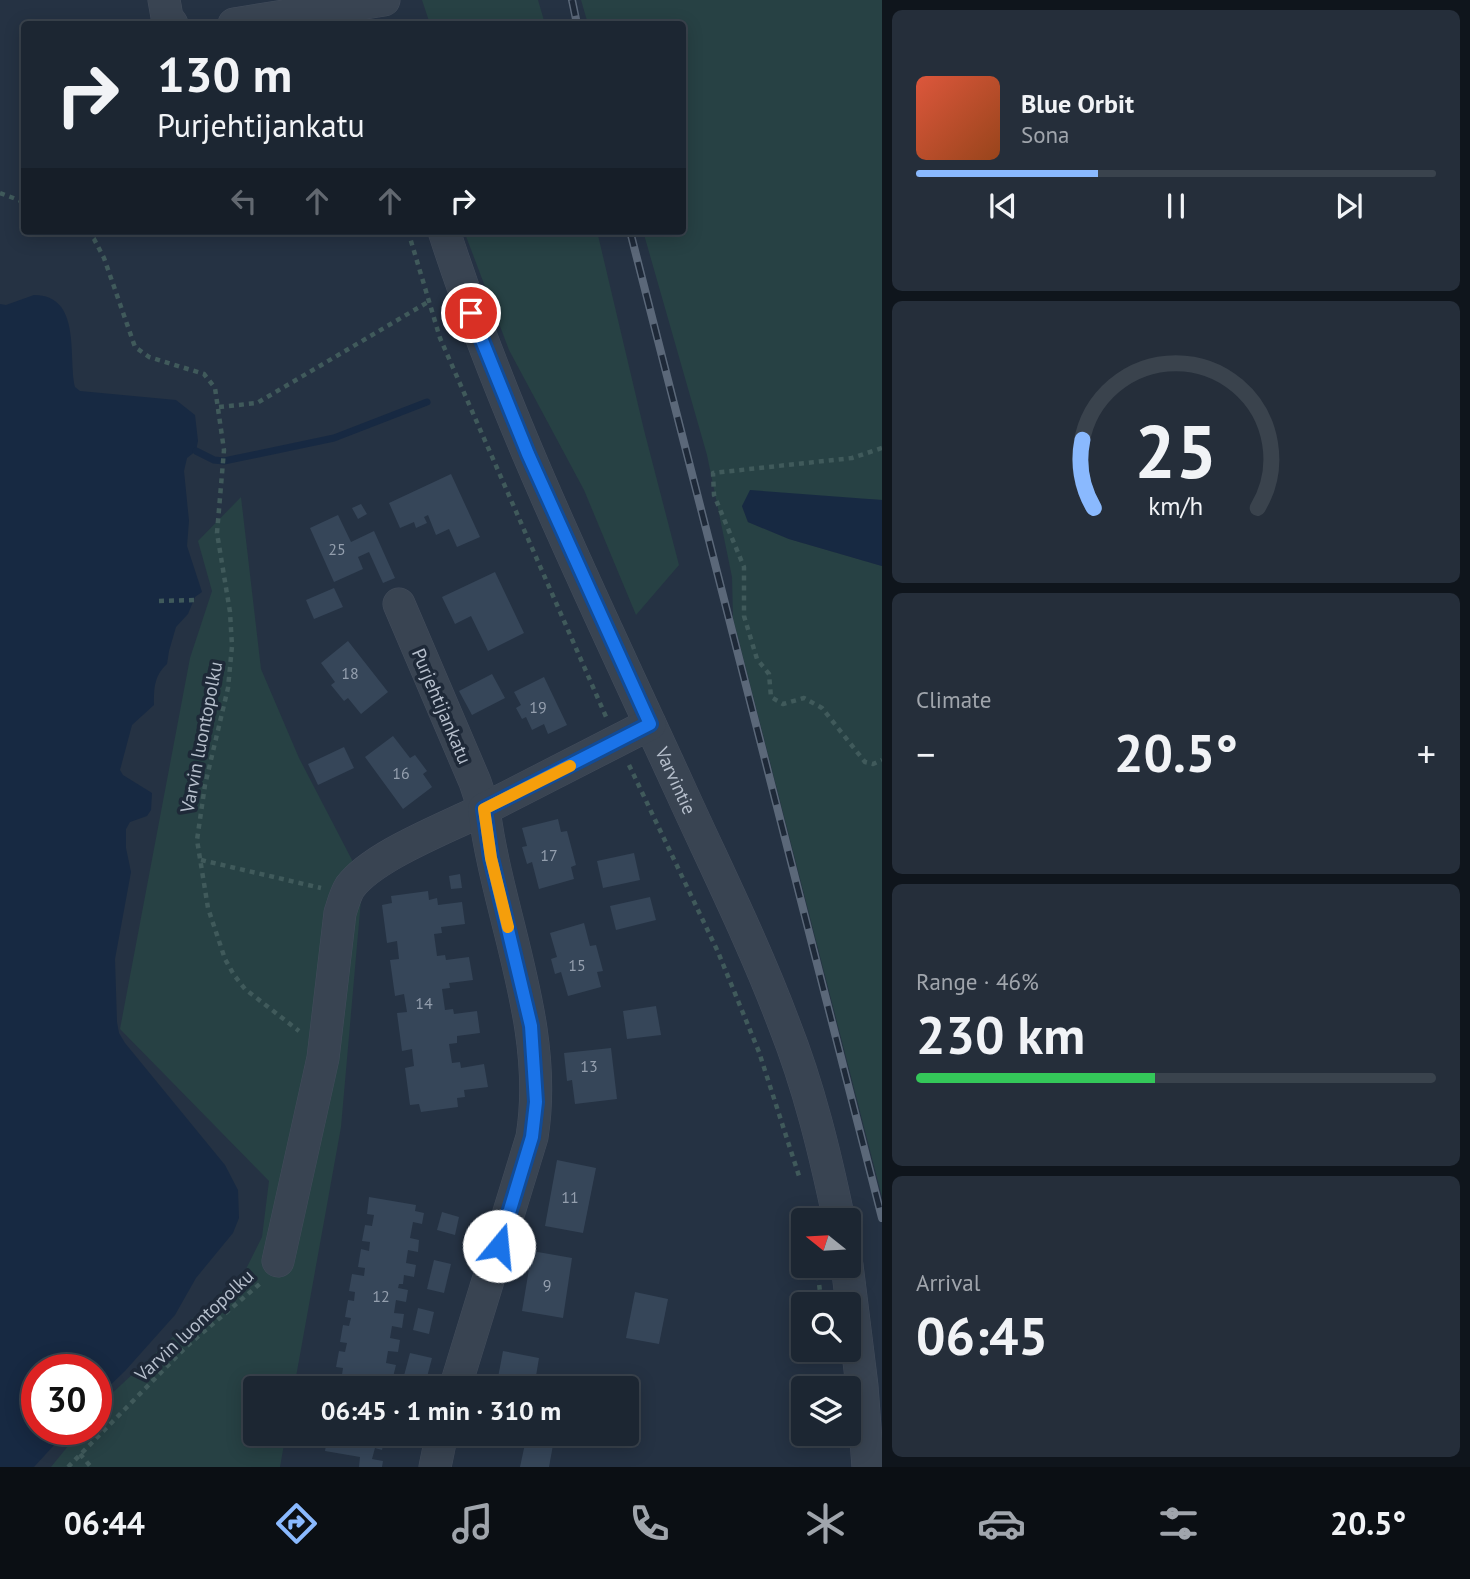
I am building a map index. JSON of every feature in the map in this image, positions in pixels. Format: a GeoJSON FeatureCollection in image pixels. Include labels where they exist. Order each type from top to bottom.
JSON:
{"type":"FeatureCollection","features":[{"type":"Feature","properties":{"kind":"street"},"geometry":{"type":"LineString","coordinates":[[164,0],[170,21]]}},
{"type":"Feature","properties":{"kind":"street"},"geometry":{"type":"LineString","coordinates":[[253,21],[384,0],[390,21]]}},
{"type":"Feature","properties":{"kind":"street","name":"Varvintie"},"geometry":{"type":"LineString","coordinates":[[445,235],[484,348],[523,443],[784,1024],[813,1111],[836,1208]]}},
{"type":"Feature","properties":{"kind":"street","name":"Purjehtijankatu"},"geometry":{"type":"LineString","coordinates":[[398,604],[475,782],[484,809],[491,858],[531,1026],[536,1102],[532,1137],[459,1376]]}},
{"type":"Feature","properties":{"kind":"street"},"geometry":{"type":"LineString","coordinates":[[278,1261],[323,1058],[340,913],[352,886],[375,865],[650,724]]}},
{"type":"Feature","properties":{"kind":"street"},"geometry":{"type":"LineString","coordinates":[[849,1278],[862,1385],[868,1467]]}},
{"type":"Feature","properties":{"kind":"street"},"geometry":{"type":"LineString","coordinates":[[435,1467],[439,1446]]}},
{"type":"Feature","properties":{"kind":"path"},"geometry":{"type":"LineString","coordinates":[[0,193],[21,201]]}},
{"type":"Feature","properties":{"kind":"path","name":"Varvin luontopolku"},"geometry":{"type":"LineString","coordinates":[[90,235],[104,258],[135,347],[149,357],[204,374],[215,388],[224,450],[217,533],[230,612],[232,646],[228,688],[205,785],[197,840],[208,908],[225,959],[234,975],[245,989],[304,1035],[323,1058]]}},
{"type":"Feature","properties":{"kind":"path"},"geometry":{"type":"LineString","coordinates":[[219,407],[257,403],[428,302]]}},
{"type":"Feature","properties":{"kind":"path"},"geometry":{"type":"LineString","coordinates":[[882,448],[852,458],[713,473],[713,495],[744,568],[744,616],[757,659],[769,674],[771,697],[783,704],[804,698],[822,708],[865,762],[873,764],[882,760]]}},
{"type":"Feature","properties":{"kind":"path"},"geometry":{"type":"LineString","coordinates":[[159,601],[198,600]]}},
{"type":"Feature","properties":{"kind":"path"},"geometry":{"type":"LineString","coordinates":[[201,860],[346,895]]}},
{"type":"Feature","properties":{"kind":"path","name":"Varvin luontopolku"},"geometry":{"type":"LineString","coordinates":[[68,1467],[187,1346],[257,1287],[278,1261]]}},
{"type":"Feature","properties":{"kind":"path"},"geometry":{"type":"LineString","coordinates":[[80,1454],[91,1467]]}},
{"type":"Feature","properties":{"kind":"green space"},"geometry":{"type":"Polygon","coordinates":[[[422,0],[538,0],[544,21],[429,21],[422,0]]]}},
{"type":"Feature","properties":{"kind":"green space"},"geometry":{"type":"Polygon","coordinates":[[[581,0],[882,0],[882,500],[742,506],[748,522],[789,539],[882,566],[882,1197],[733,618],[732,577],[707,455],[644,235],[686,235],[686,21],[587,21],[581,0]]]}},
{"type":"Feature","properties":{"kind":"green space"},"geometry":{"type":"Polygon","coordinates":[[[466,235],[598,235],[679,565],[636,615],[584,490],[509,350],[466,235]]]}},
{"type":"Feature","properties":{"kind":"green space"},"geometry":{"type":"Polygon","coordinates":[[[241,497],[261,669],[299,758],[352,860],[361,900],[341,1127],[296,1376],[243,1376],[243,1446],[284,1446],[280,1467],[51,1467],[69,1445],[112,1445],[112,1393],[246,1269],[262,1237],[269,1181],[120,1029],[190,658],[212,591],[198,541],[241,497]]]}},
{"type":"Feature","properties":{"kind":"water"},"geometry":{"type":"Polygon","coordinates":[[[34,295],[49,298],[60,305],[70,330],[75,387],[80,391],[176,400],[195,415],[198,441],[196,451],[187,458],[184,471],[189,521],[187,546],[202,592],[195,597],[188,614],[176,627],[167,664],[159,673],[156,683],[154,705],[132,725],[120,770],[123,775],[152,793],[151,810],[147,816],[130,822],[126,829],[126,848],[131,872],[115,959],[117,1022],[125,1043],[225,1165],[238,1190],[239,1218],[233,1233],[196,1278],[175,1315],[112,1384],[112,1354],[21,1354],[21,1445],[54,1445],[34,1467],[0,1467],[0,304],[6,305],[34,295]]]}},
{"type":"Feature","properties":{"kind":"water"},"geometry":{"type":"Polygon","coordinates":[[[750,490],[882,500],[882,566],[789,539],[748,522],[742,506],[750,490]]]}},
{"type":"Feature","properties":{"kind":"building"},"geometry":{"type":"Polygon","coordinates":[[[451,474],[480,537],[457,547],[449,529],[436,535],[428,515],[424,517],[427,523],[416,528],[414,522],[400,528],[389,503],[451,474]]]}},
{"type":"Feature","properties":{"kind":"building"},"geometry":{"type":"Polygon","coordinates":[[[361,504],[367,514],[358,519],[352,508],[361,504]]]}},
{"type":"Feature","properties":{"kind":"building"},"geometry":{"type":"Polygon","coordinates":[[[338,515],[351,542],[374,531],[395,578],[383,583],[369,552],[358,557],[363,569],[334,582],[310,528],[338,515]]]}},
{"type":"Feature","properties":{"kind":"building"},"geometry":{"type":"Polygon","coordinates":[[[495,572],[524,633],[488,651],[471,616],[455,624],[442,597],[495,572]]]}},
{"type":"Feature","properties":{"kind":"building"},"geometry":{"type":"Polygon","coordinates":[[[334,588],[343,607],[314,619],[306,600],[334,588]]]}},
{"type":"Feature","properties":{"kind":"building"},"geometry":{"type":"Polygon","coordinates":[[[348,641],[388,692],[361,714],[348,698],[344,701],[331,685],[335,682],[321,663],[348,641]]]}},
{"type":"Feature","properties":{"kind":"building"},"geometry":{"type":"Polygon","coordinates":[[[492,674],[505,698],[472,715],[459,691],[492,674]]]}},
{"type":"Feature","properties":{"kind":"building"},"geometry":{"type":"Polygon","coordinates":[[[544,677],[567,725],[548,734],[544,724],[532,730],[526,717],[522,719],[516,708],[521,705],[514,692],[544,677]]]}},
{"type":"Feature","properties":{"kind":"building"},"geometry":{"type":"Polygon","coordinates":[[[393,736],[410,758],[415,755],[427,771],[423,774],[432,787],[403,809],[365,757],[393,736]]]}},
{"type":"Feature","properties":{"kind":"building"},"geometry":{"type":"Polygon","coordinates":[[[344,747],[354,768],[318,785],[308,764],[344,747]]]}},
{"type":"Feature","properties":{"kind":"building"},"geometry":{"type":"Polygon","coordinates":[[[558,819],[561,832],[567,831],[576,865],[571,867],[574,879],[539,889],[532,862],[527,864],[522,847],[527,846],[522,828],[558,819]]]}},
{"type":"Feature","properties":{"kind":"building"},"geometry":{"type":"Polygon","coordinates":[[[634,853],[640,880],[603,888],[597,861],[634,853]]]}},
{"type":"Feature","properties":{"kind":"building"},"geometry":{"type":"Polygon","coordinates":[[[460,874],[462,888],[451,889],[449,876],[460,874]]]}},
{"type":"Feature","properties":{"kind":"building"},"geometry":{"type":"Polygon","coordinates":[[[428,891],[429,900],[437,898],[438,905],[462,902],[465,924],[441,927],[442,933],[434,934],[437,956],[445,955],[446,960],[469,957],[473,980],[449,983],[450,988],[442,989],[445,1010],[453,1009],[454,1014],[477,1011],[480,1033],[457,1036],[457,1043],[449,1044],[452,1063],[460,1062],[461,1068],[484,1064],[488,1087],[464,1090],[465,1097],[457,1098],[458,1107],[421,1112],[419,1104],[410,1105],[405,1068],[414,1066],[412,1049],[402,1051],[397,1013],[407,1012],[404,994],[395,996],[390,960],[399,959],[397,941],[387,943],[382,905],[392,903],[391,896],[428,891]]]}},
{"type":"Feature","properties":{"kind":"building"},"geometry":{"type":"Polygon","coordinates":[[[650,897],[656,920],[616,930],[610,906],[650,897]]]}},
{"type":"Feature","properties":{"kind":"building"},"geometry":{"type":"Polygon","coordinates":[[[584,923],[590,946],[596,945],[603,971],[597,972],[601,987],[568,996],[561,972],[555,974],[551,959],[557,957],[550,933],[584,923]]]}},
{"type":"Feature","properties":{"kind":"building"},"geometry":{"type":"Polygon","coordinates":[[[656,1006],[661,1035],[627,1039],[623,1011],[656,1006]]]}},
{"type":"Feature","properties":{"kind":"building"},"geometry":{"type":"Polygon","coordinates":[[[611,1048],[617,1099],[575,1104],[572,1080],[567,1081],[564,1053],[611,1048]]]}},
{"type":"Feature","properties":{"kind":"building"},"geometry":{"type":"Polygon","coordinates":[[[557,1160],[596,1168],[583,1233],[545,1226],[557,1160]]]}},
{"type":"Feature","properties":{"kind":"building"},"geometry":{"type":"Polygon","coordinates":[[[369,1197],[416,1205],[415,1211],[424,1213],[422,1224],[413,1222],[410,1238],[419,1240],[418,1252],[408,1250],[406,1263],[416,1265],[414,1277],[404,1275],[403,1284],[399,1284],[398,1288],[408,1290],[406,1302],[396,1300],[394,1313],[404,1314],[402,1328],[392,1326],[390,1338],[400,1340],[398,1352],[388,1351],[386,1363],[396,1365],[393,1376],[342,1376],[343,1368],[336,1367],[339,1351],[345,1352],[347,1343],[340,1342],[343,1325],[349,1326],[351,1318],[345,1317],[348,1300],[354,1301],[355,1292],[349,1291],[352,1274],[364,1276],[365,1268],[358,1267],[361,1249],[369,1251],[370,1242],[362,1241],[365,1225],[372,1226],[374,1215],[367,1214],[369,1197]]]}},
{"type":"Feature","properties":{"kind":"building"},"geometry":{"type":"Polygon","coordinates":[[[442,1212],[459,1217],[455,1235],[437,1230],[442,1212]]]}},
{"type":"Feature","properties":{"kind":"building"},"geometry":{"type":"Polygon","coordinates":[[[532,1251],[572,1258],[563,1318],[522,1311],[532,1251]]]}},
{"type":"Feature","properties":{"kind":"building"},"geometry":{"type":"Polygon","coordinates":[[[434,1260],[451,1264],[444,1293],[427,1289],[434,1260]]]}},
{"type":"Feature","properties":{"kind":"building"},"geometry":{"type":"Polygon","coordinates":[[[635,1292],[668,1299],[659,1344],[626,1338],[635,1292]]]}},
{"type":"Feature","properties":{"kind":"building"},"geometry":{"type":"Polygon","coordinates":[[[418,1308],[434,1312],[429,1334],[413,1330],[418,1308]]]}},
{"type":"Feature","properties":{"kind":"building"},"geometry":{"type":"Polygon","coordinates":[[[503,1351],[539,1358],[536,1376],[498,1376],[503,1351]]]}},
{"type":"Feature","properties":{"kind":"building"},"geometry":{"type":"Polygon","coordinates":[[[410,1353],[432,1358],[427,1376],[404,1376],[410,1353]]]}},
{"type":"Feature","properties":{"kind":"building"},"geometry":{"type":"Polygon","coordinates":[[[326,1446],[383,1446],[382,1450],[375,1448],[372,1459],[383,1461],[382,1467],[359,1467],[360,1457],[325,1451],[326,1446]]]}},
{"type":"Feature","properties":{"kind":"building"},"geometry":{"type":"Polygon","coordinates":[[[524,1446],[553,1446],[549,1467],[520,1467],[524,1446]]]}},
{"type":"Feature","properties":{"kind":"waterway"},"geometry":{"type":"LineString","coordinates":[[196,451],[214,460],[224,461],[334,438],[427,402]]}},
{"type":"Feature","properties":{"kind":"railway"},"geometry":{"type":"LineString","coordinates":[[572,0],[576,21]]}},
{"type":"Feature","properties":{"kind":"railway"},"geometry":{"type":"LineString","coordinates":[[631,235],[882,1218]]}},
{"type":"Feature","properties":{"kind":"slow traffic"},"geometry":{"type":"LineString","coordinates":[[508,927],[491,858],[484,809],[570,766]]}},
{"type":"Feature","properties":{"kind":"route"},"geometry":{"type":"LineString","coordinates":[[471,313],[528,454],[650,724],[484,809],[491,858],[531,1026],[536,1102],[532,1137],[499,1246]]}}]}
